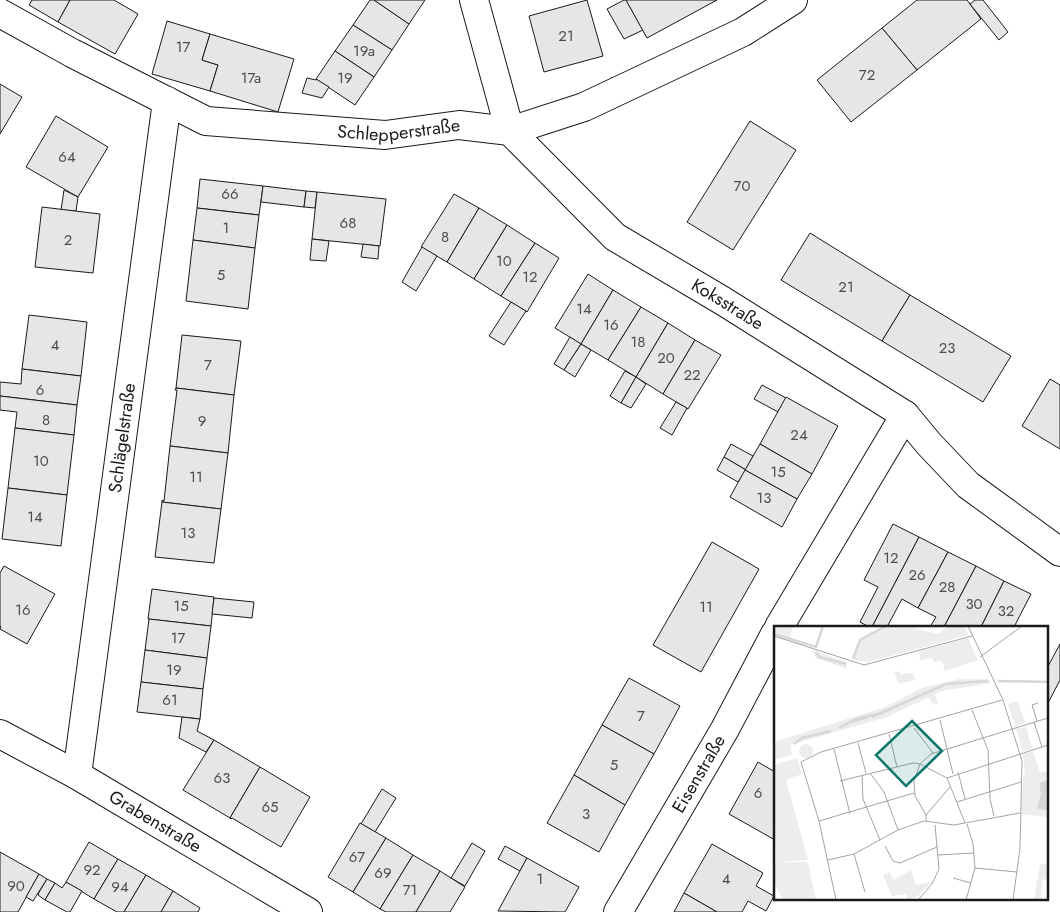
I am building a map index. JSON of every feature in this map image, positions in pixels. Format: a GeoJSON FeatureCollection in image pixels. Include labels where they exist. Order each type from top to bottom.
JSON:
{"type":"FeatureCollection","features":[{"type":"Feature","properties":{"kind":"street","name":"Koksstraße"},"geometry":{"type":"LineString","coordinates":[[474,0],[510,131],[615,237],[723,301],[905,415],[929,444],[968,485],[1060,552]]}},
{"type":"Feature","properties":{"kind":"street","name":"Schlepperstraße"},"geometry":{"type":"LineString","coordinates":[[0,13],[72,53],[206,121],[384,135],[459,125],[510,131],[584,107],[743,32],[793,0]]}},
{"type":"Feature","properties":{"kind":"street","name":"Schlägelstraße"},"geometry":{"type":"LineString","coordinates":[[77,775],[168,101]]}},
{"type":"Feature","properties":{"kind":"street"},"geometry":{"type":"LineString","coordinates":[[780,626],[905,415]]}},
{"type":"Feature","properties":{"kind":"street","name":"Eisenstraße"},"geometry":{"type":"LineString","coordinates":[[618,912],[726,729],[774,636]]}},
{"type":"Feature","properties":{"kind":"street","name":"Grabenstraße"},"geometry":{"type":"LineString","coordinates":[[0,734],[77,775],[308,912]]}},
{"type":"Feature","properties":{"kind":"building"},"geometry":{"type":"Polygon","coordinates":[[[32,0],[70,0],[58,22],[29,5],[32,0]]]}},
{"type":"Feature","properties":{"kind":"building"},"geometry":{"type":"Polygon","coordinates":[[[70,0],[114,0],[138,14],[115,54],[58,22],[70,0]]]}},
{"type":"Feature","properties":{"kind":"building"},"geometry":{"type":"Polygon","coordinates":[[[370,0],[374,0],[409,24],[392,50],[353,25],[370,0]]]}},
{"type":"Feature","properties":{"kind":"building"},"geometry":{"type":"Polygon","coordinates":[[[374,0],[425,0],[409,24],[374,0]]]}},
{"type":"Feature","properties":{"kind":"building"},"geometry":{"type":"Polygon","coordinates":[[[587,0],[603,56],[544,72],[529,16],[587,0]]]}},
{"type":"Feature","properties":{"kind":"building"},"geometry":{"type":"Polygon","coordinates":[[[626,0],[643,30],[624,39],[607,9],[626,0]]]}},
{"type":"Feature","properties":{"kind":"building"},"geometry":{"type":"Polygon","coordinates":[[[626,0],[717,0],[647,38],[626,0]]]}},
{"type":"Feature","properties":{"kind":"building"},"geometry":{"type":"Polygon","coordinates":[[[917,0],[967,0],[981,19],[917,70],[882,28],[917,0]]]}},
{"type":"Feature","properties":{"kind":"building"},"geometry":{"type":"Polygon","coordinates":[[[975,0],[983,0],[1008,32],[999,40],[970,4],[975,0]]]}},
{"type":"Feature","properties":{"kind":"building"},"geometry":{"type":"Polygon","coordinates":[[[167,21],[210,34],[202,60],[218,65],[210,91],[152,74],[167,21]]]}},
{"type":"Feature","properties":{"kind":"building"},"geometry":{"type":"Polygon","coordinates":[[[353,25],[392,50],[374,77],[335,51],[353,25]]]}},
{"type":"Feature","properties":{"kind":"building"},"geometry":{"type":"Polygon","coordinates":[[[882,28],[917,70],[851,122],[817,80],[882,28]]]}},
{"type":"Feature","properties":{"kind":"building"},"geometry":{"type":"Polygon","coordinates":[[[210,34],[294,59],[278,112],[210,91],[218,65],[202,60],[210,34]]]}},
{"type":"Feature","properties":{"kind":"building"},"geometry":{"type":"Polygon","coordinates":[[[335,51],[374,77],[355,105],[316,79],[335,51]]]}},
{"type":"Feature","properties":{"kind":"building"},"geometry":{"type":"Polygon","coordinates":[[[307,78],[316,79],[329,87],[322,98],[302,93],[307,78]]]}},
{"type":"Feature","properties":{"kind":"building"},"geometry":{"type":"Polygon","coordinates":[[[0,84],[22,97],[0,134],[0,84]]]}},
{"type":"Feature","properties":{"kind":"building"},"geometry":{"type":"Polygon","coordinates":[[[56,116],[108,147],[78,197],[26,167],[56,116]]]}},
{"type":"Feature","properties":{"kind":"building"},"geometry":{"type":"Polygon","coordinates":[[[750,121],[796,150],[733,250],[687,222],[750,121]]]}},
{"type":"Feature","properties":{"kind":"building"},"geometry":{"type":"Polygon","coordinates":[[[200,179],[263,186],[259,215],[197,208],[200,179]]]}},
{"type":"Feature","properties":{"kind":"building"},"geometry":{"type":"Polygon","coordinates":[[[263,186],[306,191],[304,207],[261,202],[263,186]]]}},
{"type":"Feature","properties":{"kind":"building"},"geometry":{"type":"Polygon","coordinates":[[[64,190],[78,197],[76,211],[61,210],[64,190]]]}},
{"type":"Feature","properties":{"kind":"building"},"geometry":{"type":"Polygon","coordinates":[[[306,191],[317,192],[315,208],[304,207],[306,191]]]}},
{"type":"Feature","properties":{"kind":"building"},"geometry":{"type":"Polygon","coordinates":[[[317,192],[386,199],[380,246],[312,239],[317,192]]]}},
{"type":"Feature","properties":{"kind":"building"},"geometry":{"type":"Polygon","coordinates":[[[454,194],[479,208],[447,262],[421,247],[454,194]]]}},
{"type":"Feature","properties":{"kind":"building"},"geometry":{"type":"Polygon","coordinates":[[[42,207],[100,214],[93,273],[35,267],[42,207]]]}},
{"type":"Feature","properties":{"kind":"building"},"geometry":{"type":"Polygon","coordinates":[[[197,208],[259,215],[255,248],[193,240],[197,208]]]}},
{"type":"Feature","properties":{"kind":"building"},"geometry":{"type":"Polygon","coordinates":[[[479,208],[507,225],[474,279],[447,262],[479,208]]]}},
{"type":"Feature","properties":{"kind":"building"},"geometry":{"type":"Polygon","coordinates":[[[507,225],[535,243],[501,296],[474,279],[507,225]]]}},
{"type":"Feature","properties":{"kind":"building"},"geometry":{"type":"Polygon","coordinates":[[[810,233],[910,295],[882,341],[781,280],[810,233]]]}},
{"type":"Feature","properties":{"kind":"building"},"geometry":{"type":"Polygon","coordinates":[[[312,239],[329,241],[326,261],[310,260],[312,239]]]}},
{"type":"Feature","properties":{"kind":"building"},"geometry":{"type":"Polygon","coordinates":[[[193,240],[255,248],[248,309],[186,301],[193,240]]]}},
{"type":"Feature","properties":{"kind":"building"},"geometry":{"type":"Polygon","coordinates":[[[535,243],[559,258],[527,312],[501,296],[535,243]]]}},
{"type":"Feature","properties":{"kind":"building"},"geometry":{"type":"Polygon","coordinates":[[[363,244],[379,246],[378,259],[361,257],[363,244]]]}},
{"type":"Feature","properties":{"kind":"building"},"geometry":{"type":"Polygon","coordinates":[[[422,247],[437,256],[416,291],[402,282],[422,247]]]}},
{"type":"Feature","properties":{"kind":"building"},"geometry":{"type":"Polygon","coordinates":[[[588,274],[613,290],[581,344],[555,328],[588,274]]]}},
{"type":"Feature","properties":{"kind":"building"},"geometry":{"type":"Polygon","coordinates":[[[613,290],[641,307],[608,360],[581,344],[613,290]]]}},
{"type":"Feature","properties":{"kind":"building"},"geometry":{"type":"Polygon","coordinates":[[[910,295],[1011,356],[983,402],[882,341],[910,295]]]}},
{"type":"Feature","properties":{"kind":"building"},"geometry":{"type":"Polygon","coordinates":[[[511,302],[526,311],[504,345],[489,336],[511,302]]]}},
{"type":"Feature","properties":{"kind":"building"},"geometry":{"type":"Polygon","coordinates":[[[641,307],[668,323],[636,377],[608,360],[641,307]]]}},
{"type":"Feature","properties":{"kind":"building"},"geometry":{"type":"Polygon","coordinates":[[[29,315],[87,322],[81,376],[22,369],[29,315]]]}},
{"type":"Feature","properties":{"kind":"building"},"geometry":{"type":"Polygon","coordinates":[[[668,323],[695,340],[663,394],[636,377],[668,323]]]}},
{"type":"Feature","properties":{"kind":"building"},"geometry":{"type":"Polygon","coordinates":[[[182,335],[241,341],[234,395],[176,388],[182,335]]]}},
{"type":"Feature","properties":{"kind":"building"},"geometry":{"type":"Polygon","coordinates":[[[570,337],[581,344],[564,370],[554,364],[570,337]]]}},
{"type":"Feature","properties":{"kind":"building"},"geometry":{"type":"Polygon","coordinates":[[[695,340],[721,355],[688,409],[663,394],[695,340]]]}},
{"type":"Feature","properties":{"kind":"building"},"geometry":{"type":"Polygon","coordinates":[[[581,344],[591,350],[575,377],[564,370],[581,344]]]}},
{"type":"Feature","properties":{"kind":"building"},"geometry":{"type":"Polygon","coordinates":[[[22,369],[81,376],[77,405],[0,396],[0,382],[21,384],[22,369]]]}},
{"type":"Feature","properties":{"kind":"building"},"geometry":{"type":"Polygon","coordinates":[[[625,371],[636,377],[621,403],[610,396],[625,371]]]}},
{"type":"Feature","properties":{"kind":"building"},"geometry":{"type":"Polygon","coordinates":[[[636,377],[646,384],[631,408],[621,403],[636,377]]]}},
{"type":"Feature","properties":{"kind":"building"},"geometry":{"type":"Polygon","coordinates":[[[1050,379],[1060,385],[1060,449],[1022,426],[1050,379]]]}},
{"type":"Feature","properties":{"kind":"building"},"geometry":{"type":"Polygon","coordinates":[[[762,385],[786,398],[778,412],[754,399],[762,385]]]}},
{"type":"Feature","properties":{"kind":"building"},"geometry":{"type":"Polygon","coordinates":[[[176,388],[234,395],[228,453],[170,446],[176,388]]]}},
{"type":"Feature","properties":{"kind":"building"},"geometry":{"type":"Polygon","coordinates":[[[0,396],[77,405],[74,435],[15,428],[17,412],[0,410],[0,396]]]}},
{"type":"Feature","properties":{"kind":"building"},"geometry":{"type":"Polygon","coordinates":[[[786,397],[838,426],[812,474],[760,444],[786,397]]]}},
{"type":"Feature","properties":{"kind":"building"},"geometry":{"type":"Polygon","coordinates":[[[676,402],[687,408],[672,435],[660,428],[676,402]]]}},
{"type":"Feature","properties":{"kind":"building"},"geometry":{"type":"Polygon","coordinates":[[[15,428],[74,435],[67,495],[8,488],[15,428]]]}},
{"type":"Feature","properties":{"kind":"building"},"geometry":{"type":"Polygon","coordinates":[[[731,444],[753,456],[746,470],[724,457],[731,444]]]}},
{"type":"Feature","properties":{"kind":"building"},"geometry":{"type":"Polygon","coordinates":[[[760,444],[812,474],[797,499],[745,470],[760,444]]]}},
{"type":"Feature","properties":{"kind":"building"},"geometry":{"type":"Polygon","coordinates":[[[170,446],[228,453],[221,509],[162,502],[162,500],[164,501],[170,446]]]}},
{"type":"Feature","properties":{"kind":"building"},"geometry":{"type":"Polygon","coordinates":[[[724,457],[746,470],[738,482],[717,470],[724,457]]]}},
{"type":"Feature","properties":{"kind":"building"},"geometry":{"type":"Polygon","coordinates":[[[745,470],[797,499],[782,527],[730,497],[745,470]]]}},
{"type":"Feature","properties":{"kind":"building"},"geometry":{"type":"Polygon","coordinates":[[[8,488],[67,495],[61,546],[2,539],[8,488]]]}},
{"type":"Feature","properties":{"kind":"building"},"geometry":{"type":"Polygon","coordinates":[[[162,502],[221,509],[214,563],[155,557],[162,502]]]}},
{"type":"Feature","properties":{"kind":"building"},"geometry":{"type":"Polygon","coordinates":[[[893,524],[919,537],[873,626],[867,626],[860,622],[878,587],[864,580],[893,524]]]}},
{"type":"Feature","properties":{"kind":"building"},"geometry":{"type":"Polygon","coordinates":[[[919,537],[948,552],[918,608],[902,599],[888,626],[873,626],[919,537]]]}},
{"type":"Feature","properties":{"kind":"building"},"geometry":{"type":"Polygon","coordinates":[[[712,542],[759,569],[701,672],[653,645],[712,542]]]}},
{"type":"Feature","properties":{"kind":"building"},"geometry":{"type":"Polygon","coordinates":[[[948,552],[976,566],[945,626],[931,626],[936,617],[918,608],[948,552]]]}},
{"type":"Feature","properties":{"kind":"building"},"geometry":{"type":"Polygon","coordinates":[[[4,566],[55,594],[27,644],[0,629],[0,573],[4,566]]]}},
{"type":"Feature","properties":{"kind":"building"},"geometry":{"type":"Polygon","coordinates":[[[976,566],[1004,581],[982,626],[945,626],[976,566]]]}},
{"type":"Feature","properties":{"kind":"building"},"geometry":{"type":"Polygon","coordinates":[[[1004,581],[1031,594],[1015,626],[982,626],[1004,581]]]}},
{"type":"Feature","properties":{"kind":"building"},"geometry":{"type":"Polygon","coordinates":[[[152,589],[214,597],[211,626],[148,619],[152,589]]]}},
{"type":"Feature","properties":{"kind":"building"},"geometry":{"type":"Polygon","coordinates":[[[214,598],[254,602],[252,618],[212,614],[214,598]]]}},
{"type":"Feature","properties":{"kind":"building"},"geometry":{"type":"Polygon","coordinates":[[[149,619],[211,626],[207,658],[145,650],[149,619]]]}},
{"type":"Feature","properties":{"kind":"building"},"geometry":{"type":"Polygon","coordinates":[[[1060,644],[1060,680],[1048,703],[1048,666],[1060,644]]]}},
{"type":"Feature","properties":{"kind":"building"},"geometry":{"type":"Polygon","coordinates":[[[145,650],[207,658],[203,689],[141,682],[145,650]]]}},
{"type":"Feature","properties":{"kind":"building"},"geometry":{"type":"Polygon","coordinates":[[[629,678],[680,706],[654,754],[602,725],[629,678]]]}},
{"type":"Feature","properties":{"kind":"building"},"geometry":{"type":"Polygon","coordinates":[[[141,682],[203,689],[200,719],[137,712],[141,682]]]}},
{"type":"Feature","properties":{"kind":"building"},"geometry":{"type":"Polygon","coordinates":[[[182,717],[200,719],[197,731],[214,740],[206,752],[179,738],[182,717]]]}},
{"type":"Feature","properties":{"kind":"building"},"geometry":{"type":"Polygon","coordinates":[[[602,725],[654,754],[625,805],[574,775],[602,725]]]}},
{"type":"Feature","properties":{"kind":"building"},"geometry":{"type":"Polygon","coordinates":[[[214,740],[260,767],[230,818],[183,790],[214,740]]]}},
{"type":"Feature","properties":{"kind":"building"},"geometry":{"type":"Polygon","coordinates":[[[758,762],[774,771],[774,839],[729,814],[758,762]]]}},
{"type":"Feature","properties":{"kind":"building"},"geometry":{"type":"Polygon","coordinates":[[[260,767],[310,797],[281,847],[230,818],[260,767]]]}},
{"type":"Feature","properties":{"kind":"building"},"geometry":{"type":"Polygon","coordinates":[[[574,775],[625,805],[599,852],[547,823],[574,775]]]}},
{"type":"Feature","properties":{"kind":"building"},"geometry":{"type":"Polygon","coordinates":[[[382,789],[396,798],[375,832],[361,824],[382,789]]]}},
{"type":"Feature","properties":{"kind":"building"},"geometry":{"type":"Polygon","coordinates":[[[360,823],[386,838],[353,892],[328,877],[360,823]]]}},
{"type":"Feature","properties":{"kind":"building"},"geometry":{"type":"Polygon","coordinates":[[[386,838],[413,855],[380,909],[353,892],[386,838]]]}},
{"type":"Feature","properties":{"kind":"building"},"geometry":{"type":"Polygon","coordinates":[[[89,842],[118,859],[94,899],[66,882],[89,842]]]}},
{"type":"Feature","properties":{"kind":"building"},"geometry":{"type":"Polygon","coordinates":[[[472,843],[485,851],[465,886],[451,878],[472,843]]]}},
{"type":"Feature","properties":{"kind":"building"},"geometry":{"type":"Polygon","coordinates":[[[712,844],[763,873],[756,886],[774,896],[766,911],[748,901],[742,912],[717,912],[684,893],[712,844]]]}},
{"type":"Feature","properties":{"kind":"building"},"geometry":{"type":"Polygon","coordinates":[[[505,846],[527,858],[520,871],[498,859],[505,846]]]}},
{"type":"Feature","properties":{"kind":"building"},"geometry":{"type":"Polygon","coordinates":[[[0,852],[39,874],[18,912],[0,912],[0,852]]]}},
{"type":"Feature","properties":{"kind":"building"},"geometry":{"type":"Polygon","coordinates":[[[413,855],[440,871],[416,912],[386,912],[380,909],[413,855]]]}},
{"type":"Feature","properties":{"kind":"building"},"geometry":{"type":"Polygon","coordinates":[[[527,858],[579,887],[565,912],[498,911],[527,858]]]}},
{"type":"Feature","properties":{"kind":"building"},"geometry":{"type":"Polygon","coordinates":[[[118,859],[146,875],[124,912],[117,912],[94,899],[118,859]]]}},
{"type":"Feature","properties":{"kind":"building"},"geometry":{"type":"Polygon","coordinates":[[[440,871],[465,887],[450,912],[416,912],[440,871]]]}},
{"type":"Feature","properties":{"kind":"building"},"geometry":{"type":"Polygon","coordinates":[[[39,874],[47,879],[33,901],[26,897],[39,874]]]}},
{"type":"Feature","properties":{"kind":"building"},"geometry":{"type":"Polygon","coordinates":[[[146,875],[173,891],[161,912],[124,912],[146,875]]]}},
{"type":"Feature","properties":{"kind":"building"},"geometry":{"type":"Polygon","coordinates":[[[47,879],[55,883],[45,900],[38,894],[47,879]]]}},
{"type":"Feature","properties":{"kind":"building"},"geometry":{"type":"Polygon","coordinates":[[[66,882],[82,891],[70,912],[45,900],[55,883],[62,888],[66,882]]]}},
{"type":"Feature","properties":{"kind":"building"},"geometry":{"type":"Polygon","coordinates":[[[173,891],[200,908],[198,912],[161,912],[173,891]]]}},
{"type":"Feature","properties":{"kind":"building"},"geometry":{"type":"Polygon","coordinates":[[[684,893],[717,912],[674,912],[684,893]]]}}]}
